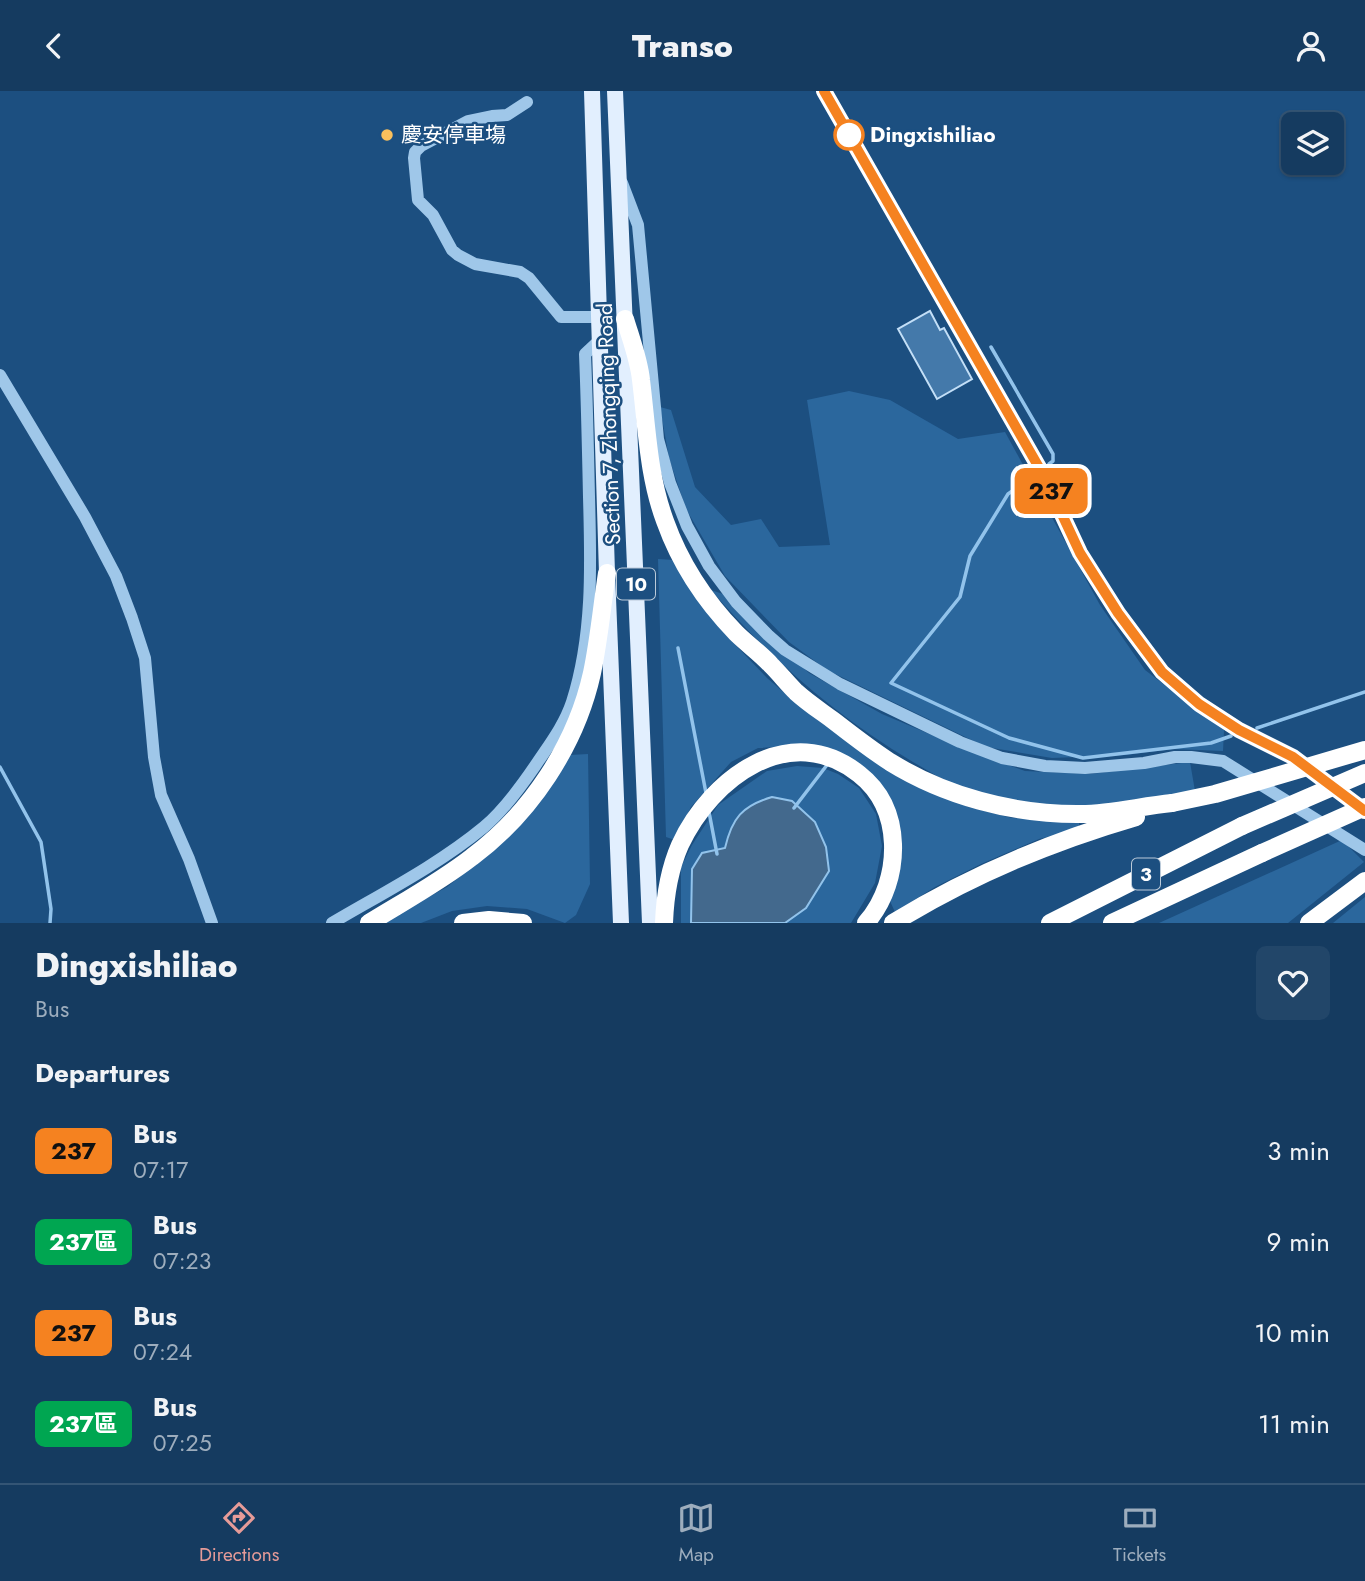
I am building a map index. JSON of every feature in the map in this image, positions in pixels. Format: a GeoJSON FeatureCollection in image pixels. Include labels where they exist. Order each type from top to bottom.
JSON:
{"type":"FeatureCollection","features":[{"type":"Feature","properties":{"kind":"highway"},"geometry":{"type":"LineString","coordinates":[[625,319],[641,377],[646,441],[653,482],[673,542],[694,580],[720,616],[797,693],[891,762],[937,786],[984,802],[1030,811],[1101,814],[1215,795],[1365,750]]}},
{"type":"Feature","properties":{"kind":"highway"},"geometry":{"type":"LineString","coordinates":[[369,923],[474,857],[516,817],[543,784],[563,751],[579,715],[592,675],[607,573]]}},
{"type":"Feature","properties":{"kind":"highway"},"geometry":{"type":"LineString","coordinates":[[664,923],[665,901],[674,860],[686,833],[703,807],[727,782],[752,764],[777,755],[804,753],[830,758],[854,770],[874,788],[887,810],[892,835],[891,872],[883,897],[866,923]]}},
{"type":"Feature","properties":{"kind":"highway","name":"3"},"geometry":{"type":"LineString","coordinates":[[1050,923],[1242,826],[1365,773]]}},
{"type":"Feature","properties":{"kind":"highway"},"geometry":{"type":"LineString","coordinates":[[893,923],[987,871],[1034,851],[1154,812],[1172,803]]}},
{"type":"Feature","properties":{"kind":"highway","name":"3"},"geometry":{"type":"LineString","coordinates":[[1112,923],[1262,853],[1365,809]]}},
{"type":"Feature","properties":{"kind":"highway"},"geometry":{"type":"LineString","coordinates":[[1308,923],[1358,886]]}},
{"type":"Feature","properties":{"kind":"highway"},"geometry":{"type":"LineString","coordinates":[[463,923],[489,920],[523,923]]}},
{"type":"Feature","properties":{"kind":"main road","name":"Section 7, Zhongqing Road"},"geometry":{"type":"LineString","coordinates":[[592,91],[621,923]]}},
{"type":"Feature","properties":{"kind":"main road","name":"Section 7, Zhongqing Road"},"geometry":{"type":"LineString","coordinates":[[615,91],[650,923]]}},
{"type":"Feature","properties":{"kind":"street"},"geometry":{"type":"LineString","coordinates":[[824,91],[1045,478],[1080,553],[1118,613],[1162,672],[1199,704],[1239,730],[1293,757],[1365,809]]}},
{"type":"Feature","properties":{"kind":"street"},"geometry":{"type":"LineString","coordinates":[[527,102],[507,115],[468,121],[421,146],[415,152],[414,158],[418,200],[432,215],[452,250],[458,255],[475,264],[520,272],[529,278],[561,317],[599,317]]}},
{"type":"Feature","properties":{"kind":"street"},"geometry":{"type":"LineString","coordinates":[[620,177],[638,225],[658,439],[670,483],[687,526],[709,566],[736,602],[768,635],[785,650],[840,684],[960,742],[1002,758],[1045,766],[1085,768],[1144,763],[1175,757],[1223,761],[1365,850]]}},
{"type":"Feature","properties":{"kind":"street"},"geometry":{"type":"LineString","coordinates":[[332,923],[444,856],[485,825],[517,792],[559,731],[571,703],[588,625],[590,537],[585,354],[600,340]]}},
{"type":"Feature","properties":{"kind":"street"},"geometry":{"type":"LineString","coordinates":[[0,375],[85,517],[116,576],[128,607],[145,658],[160,795],[212,923]]}},
{"type":"Feature","properties":{"kind":"shaded area"},"geometry":{"type":"Polygon","coordinates":[[[849,391],[890,400],[958,439],[1005,432],[1100,605],[1145,670],[1224,730],[1223,751],[1173,749],[1126,755],[1052,758],[986,747],[827,670],[789,642],[725,576],[686,509],[669,458],[660,407],[671,410],[695,487],[731,525],[761,519],[779,547],[830,545],[807,400],[849,391]]]}},
{"type":"Feature","properties":{"kind":"shaded area"},"geometry":{"type":"Polygon","coordinates":[[[658,559],[674,560],[694,596],[724,633],[767,678],[845,740],[905,778],[968,807],[1012,818],[1079,821],[1079,829],[1039,839],[981,864],[935,887],[895,912],[889,899],[900,839],[852,762],[829,748],[791,746],[758,748],[731,762],[691,807],[675,840],[666,837],[658,559]]]}},
{"type":"Feature","properties":{"kind":"shaded area"},"geometry":{"type":"Polygon","coordinates":[[[711,590],[726,595],[809,673],[882,714],[977,754],[1025,771],[1090,774],[1190,762],[1195,791],[1124,804],[1072,807],[1012,802],[965,790],[884,744],[830,705],[780,662],[711,590]]]}},
{"type":"Feature","properties":{"kind":"shaded area"},"geometry":{"type":"Polygon","coordinates":[[[588,754],[590,884],[576,915],[565,923],[527,909],[487,906],[452,911],[421,923],[381,923],[447,887],[510,836],[552,783],[570,755],[588,754]]]}},
{"type":"Feature","properties":{"kind":"shaded area"},"geometry":{"type":"Polygon","coordinates":[[[797,766],[823,768],[838,774],[859,788],[876,814],[882,846],[875,883],[851,923],[681,923],[681,867],[718,805],[767,771],[797,766]]]}},
{"type":"Feature","properties":{"kind":"shaded area"},"geometry":{"type":"Polygon","coordinates":[[[772,797],[792,801],[815,822],[826,847],[829,871],[806,908],[785,923],[691,923],[692,869],[702,853],[725,848],[731,829],[740,815],[753,805],[772,797]]]}},
{"type":"Feature","properties":{"kind":"shaded area"},"geometry":{"type":"Polygon","coordinates":[[[1342,840],[1364,862],[1288,923],[1159,923],[1342,840]]]}},
{"type":"Feature","properties":{"kind":"shaded area"},"geometry":{"type":"Polygon","coordinates":[[[1365,897],[1365,923],[1333,923],[1365,897]]]}},
{"type":"Feature","properties":{"kind":"building"},"geometry":{"type":"Polygon","coordinates":[[[930,311],[940,330],[944,328],[972,379],[937,399],[898,329],[930,311]]]}},
{"type":"Feature","properties":{"kind":"waterway"},"geometry":{"type":"LineString","coordinates":[[991,347],[1053,454],[1053,461],[1049,464]]}},
{"type":"Feature","properties":{"kind":"waterway"},"geometry":{"type":"LineString","coordinates":[[1032,477],[1008,494],[970,556],[960,597],[891,683],[1009,738],[1083,758],[1211,743],[1231,736]]}},
{"type":"Feature","properties":{"kind":"waterway"},"geometry":{"type":"LineString","coordinates":[[678,648],[706,793]]}},
{"type":"Feature","properties":{"kind":"waterway"},"geometry":{"type":"LineString","coordinates":[[1257,728],[1365,692]]}},
{"type":"Feature","properties":{"kind":"waterway"},"geometry":{"type":"LineString","coordinates":[[794,808],[827,765]]}},
{"type":"Feature","properties":{"kind":"waterway"},"geometry":{"type":"LineString","coordinates":[[0,767],[41,842],[51,909],[50,923]]}},
{"type":"Feature","properties":{"kind":"waterway"},"geometry":{"type":"LineString","coordinates":[[709,812],[717,854]]}},
{"type":"Feature","properties":{"kind":"bus line","name":"237"},"geometry":{"type":"LineString","coordinates":[[824,91],[1045,478],[1080,553],[1118,613],[1162,672],[1199,704],[1239,730],[1293,757],[1365,811]]}},
{"type":"Feature","properties":{"kind":"place","name":"慶安停車塲"},"geometry":{"type":"Point","coordinates":[387,135]}},
{"type":"Feature","properties":{"kind":"place","name":"Dingxishiliao"},"geometry":{"type":"Point","coordinates":[849,135]}}]}
